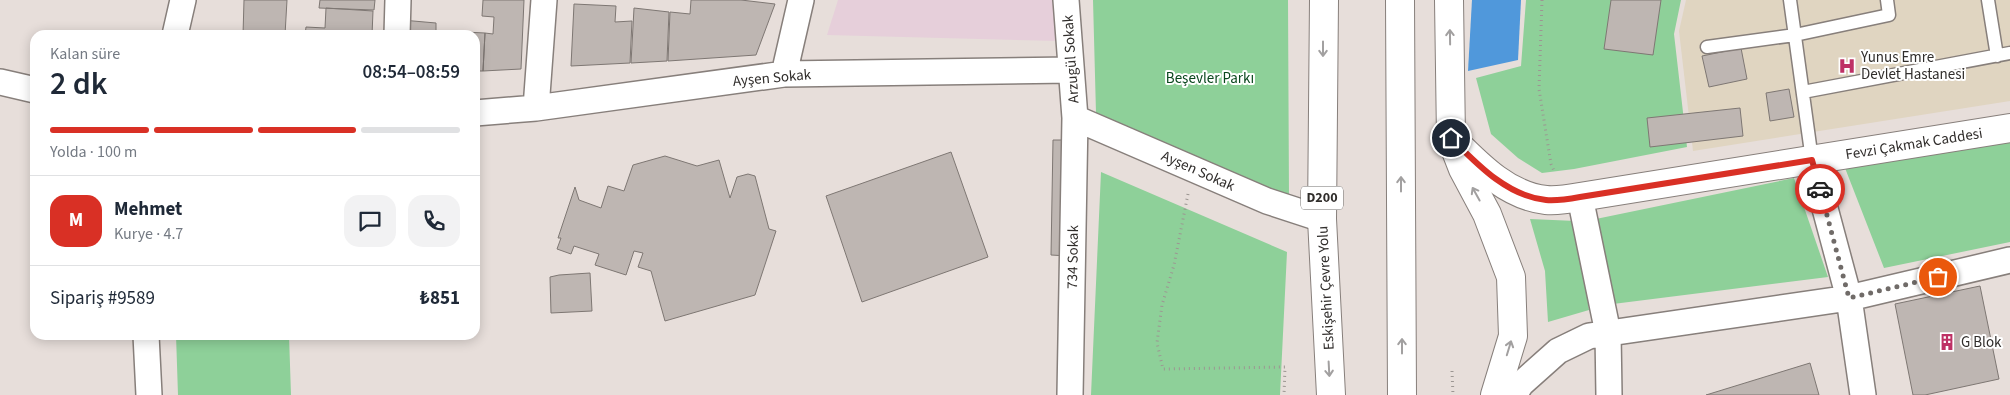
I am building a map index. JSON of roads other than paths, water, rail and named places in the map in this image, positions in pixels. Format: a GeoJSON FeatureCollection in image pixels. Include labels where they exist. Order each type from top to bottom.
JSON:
{"type":"FeatureCollection","features":[{"type":"Feature","properties":{"kind":"main road","name":"Eskişehir Çevre Yolu"},"geometry":{"type":"LineString","coordinates":[[1324,0],[1322,220],[1331,395]]}},
{"type":"Feature","properties":{"kind":"main road"},"geometry":{"type":"LineString","coordinates":[[1400,0],[1402,395]]}},
{"type":"Feature","properties":{"kind":"main road"},"geometry":{"type":"LineString","coordinates":[[1449,0],[1451,138],[1463,169],[1487,214],[1511,277],[1513,336],[1495,395]]}},
{"type":"Feature","properties":{"kind":"main road","name":"Fevzi Çakmak Caddesi"},"geometry":{"type":"LineString","coordinates":[[1451,138],[1489,174],[1516,192],[1545,200],[1572,198],[2010,128]]}},
{"type":"Feature","properties":{"kind":"street"},"geometry":{"type":"LineString","coordinates":[[176,30],[183,0]]}},
{"type":"Feature","properties":{"kind":"street"},"geometry":{"type":"LineString","coordinates":[[397,30],[398,0]]}},
{"type":"Feature","properties":{"kind":"street"},"geometry":{"type":"LineString","coordinates":[[536,108],[544,0]]}},
{"type":"Feature","properties":{"kind":"street"},"geometry":{"type":"LineString","coordinates":[[784,74],[801,0]]}},
{"type":"Feature","properties":{"kind":"street","name":"Arzugül Sokak"},"geometry":{"type":"LineString","coordinates":[[1066,0],[1075,118]]}},
{"type":"Feature","properties":{"kind":"street","name":"Ayşen Sokak"},"geometry":{"type":"LineString","coordinates":[[480,113],[536,108],[784,74],[1071,70]]}},
{"type":"Feature","properties":{"kind":"street"},"geometry":{"type":"LineString","coordinates":[[0,82],[30,89]]}},
{"type":"Feature","properties":{"kind":"street","name":"Ayşen Sokak"},"geometry":{"type":"LineString","coordinates":[[1075,118],[1267,202],[1322,220]]}},
{"type":"Feature","properties":{"kind":"street","name":"734 Sokak"},"geometry":{"type":"LineString","coordinates":[[1070,395],[1075,118]]}},
{"type":"Feature","properties":{"kind":"street"},"geometry":{"type":"LineString","coordinates":[[1812,160],[1849,298],[1863,395]]}},
{"type":"Feature","properties":{"kind":"street"},"geometry":{"type":"LineString","coordinates":[[1572,198],[1608,333],[1609,395]]}},
{"type":"Feature","properties":{"kind":"street"},"geometry":{"type":"LineString","coordinates":[[1514,395],[1522,384],[1558,351],[1588,336],[1849,298],[2010,260]]}},
{"type":"Feature","properties":{"kind":"street"},"geometry":{"type":"LineString","coordinates":[[146,340],[149,395]]}},
{"type":"Feature","properties":{"kind":"lane"},"geometry":{"type":"LineString","coordinates":[[1790,0],[1812,160]]}},
{"type":"Feature","properties":{"kind":"lane"},"geometry":{"type":"LineString","coordinates":[[1707,47],[1795,35],[1889,15],[1887,0]]}},
{"type":"Feature","properties":{"kind":"lane"},"geometry":{"type":"LineString","coordinates":[[1803,92],[2004,54],[1988,0]]}},
{"type":"Feature","properties":{"kind":"water"},"geometry":{"type":"Polygon","coordinates":[[[1472,0],[1521,0],[1518,60],[1468,71],[1472,0]]]}},
{"type":"Feature","properties":{"kind":"place","name":"Yunus Emre Devlet Hastanesi"},"geometry":{"type":"Point","coordinates":[1847,66]}},
{"type":"Feature","properties":{"kind":"place","name":"G Blok"},"geometry":{"type":"Point","coordinates":[1947,342]}},
{"type":"Feature","properties":{"kind":"park label","name":"Beşevler Parkı"},"geometry":{"type":"Point","coordinates":[1210,78]}}]}
